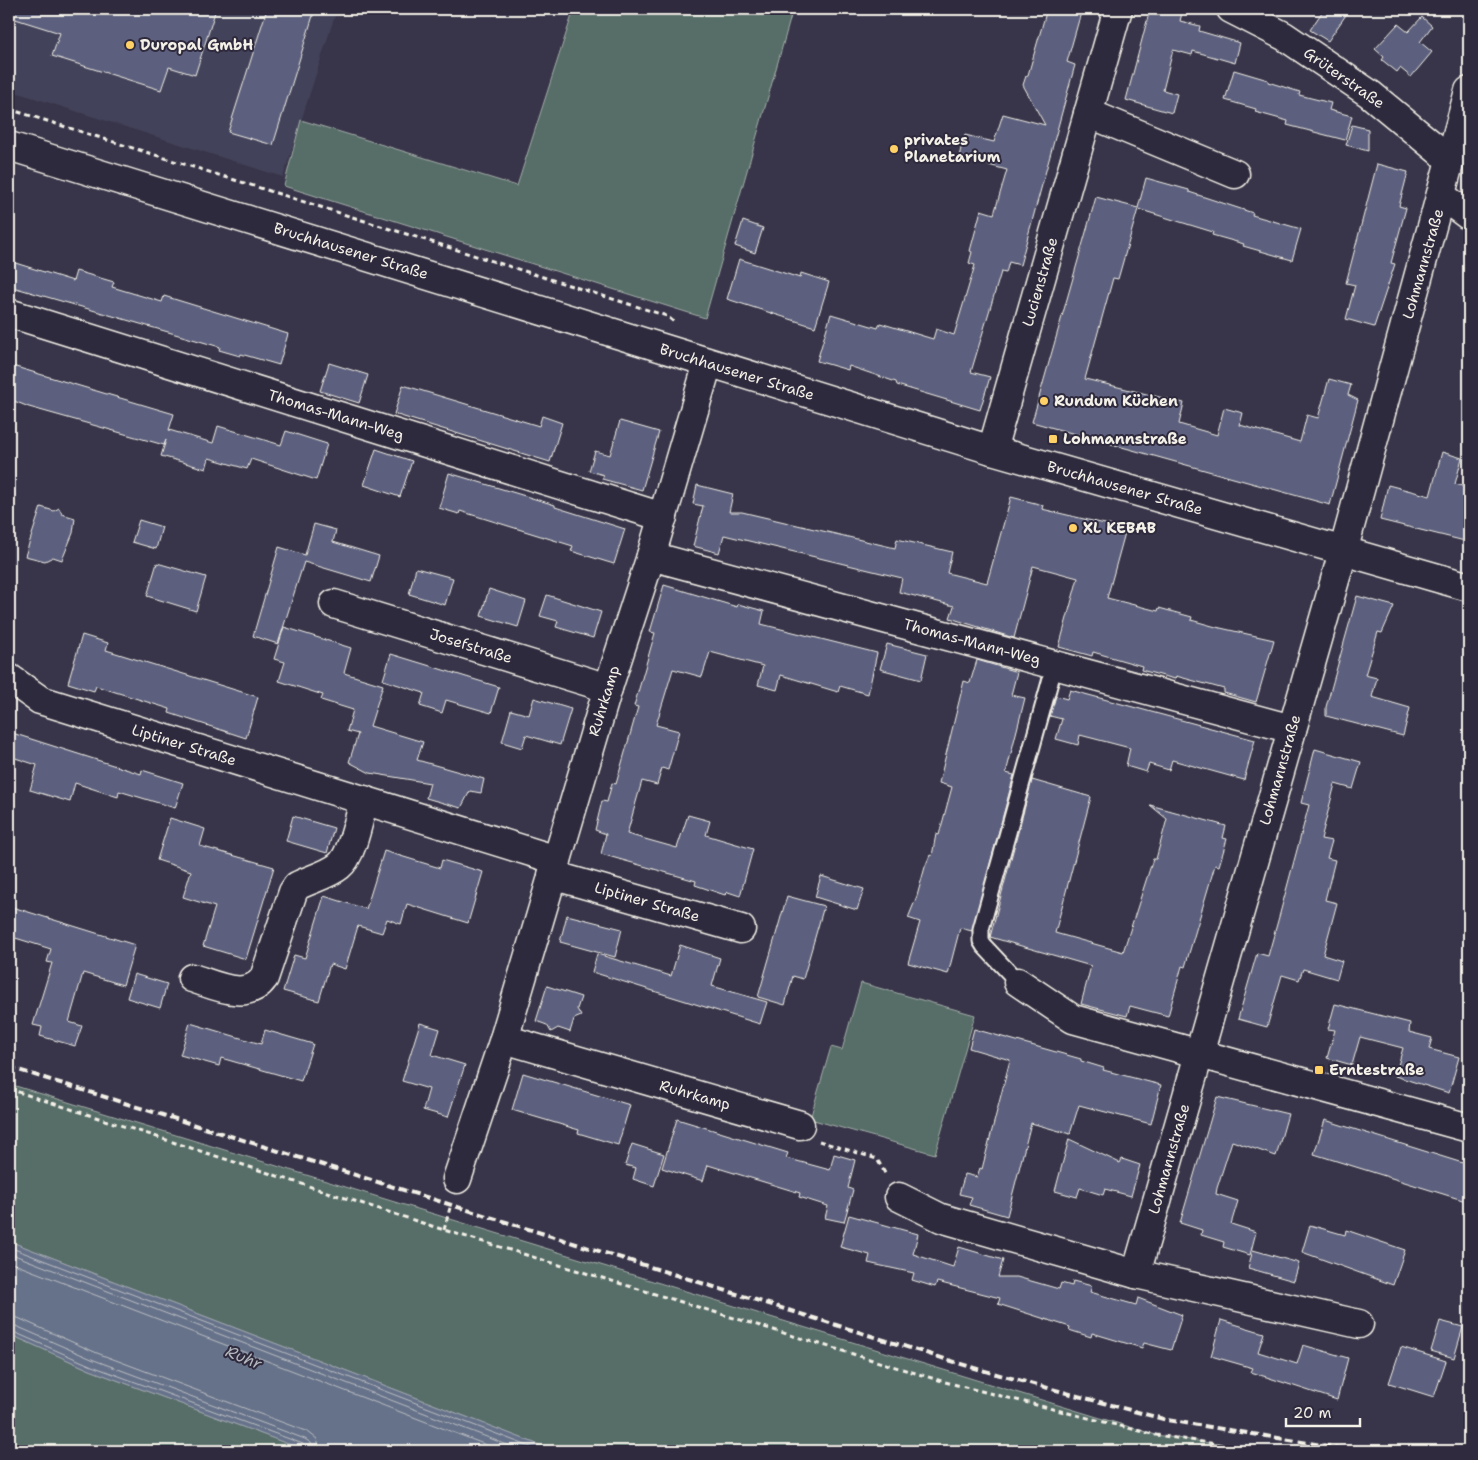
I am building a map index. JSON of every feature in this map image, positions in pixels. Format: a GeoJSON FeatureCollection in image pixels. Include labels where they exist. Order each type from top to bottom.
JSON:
{"type":"FeatureCollection","features":[{"type":"Feature","properties":{"kind":"street","name":"Lucienstraße"},"geometry":{"type":"LineString","coordinates":[[992,450],[1118,9]]}},
{"type":"Feature","properties":{"kind":"street","name":"Grüterstraße"},"geometry":{"type":"LineString","coordinates":[[1231,9],[1284,36],[1370,94],[1449,159]]}},
{"type":"Feature","properties":{"kind":"street","name":"Lohmannstraße"},"geometry":{"type":"LineString","coordinates":[[1136,1274],[1343,552],[1442,196],[1449,159],[1469,91]]}},
{"type":"Feature","properties":{"kind":"street"},"geometry":{"type":"LineString","coordinates":[[1088,113],[1235,174]]}},
{"type":"Feature","properties":{"kind":"street","name":"Bruchhausener Straße"},"geometry":{"type":"LineString","coordinates":[[9,146],[708,364],[992,450],[1469,587]]}},
{"type":"Feature","properties":{"kind":"street"},"geometry":{"type":"LineString","coordinates":[[1442,196],[1469,216]]}},
{"type":"Feature","properties":{"kind":"street","name":"Thomas-Mann-Weg"},"geometry":{"type":"LineString","coordinates":[[9,313],[663,518]]}},
{"type":"Feature","properties":{"kind":"street","name":"Ruhrkamp"},"geometry":{"type":"LineString","coordinates":[[457,1179],[504,1039],[608,688],[663,518],[708,364]]}},
{"type":"Feature","properties":{"kind":"street","name":"Thomas-Mann-Weg"},"geometry":{"type":"LineString","coordinates":[[651,556],[1292,728]]}},
{"type":"Feature","properties":{"kind":"street","name":"Josefstraße"},"geometry":{"type":"LineString","coordinates":[[334,604],[608,688]]}},
{"type":"Feature","properties":{"kind":"street","name":"Liptiner Straße"},"geometry":{"type":"LineString","coordinates":[[9,678],[40,700],[364,800],[554,867],[741,928]]}},
{"type":"Feature","properties":{"kind":"street"},"geometry":{"type":"LineString","coordinates":[[192,978],[234,990],[253,989],[260,984],[264,978],[293,892],[297,886],[338,867],[344,862],[349,853],[364,800]]}},
{"type":"Feature","properties":{"kind":"street"},"geometry":{"type":"LineString","coordinates":[[1018,982],[1072,1019],[1200,1052],[1469,1128]]}},
{"type":"Feature","properties":{"kind":"street","name":"Ruhrkamp"},"geometry":{"type":"LineString","coordinates":[[504,1039],[800,1125]]}},
{"type":"Feature","properties":{"kind":"street"},"geometry":{"type":"LineString","coordinates":[[900,1197],[941,1218],[1136,1274],[1359,1324]]}},
{"type":"Feature","properties":{"kind":"lane"},"geometry":{"type":"LineString","coordinates":[[1018,982],[984,946],[981,941],[981,929],[1055,664]]}},
{"type":"Feature","properties":{"kind":"path"},"geometry":{"type":"LineString","coordinates":[[9,109],[667,316],[678,326]]}},
{"type":"Feature","properties":{"kind":"path"},"geometry":{"type":"LineString","coordinates":[[9,1089],[444,1230],[945,1382],[1156,1435],[1264,1451]]}},
{"type":"Feature","properties":{"kind":"path"},"geometry":{"type":"LineString","coordinates":[[800,1125],[814,1139],[877,1159],[900,1197]]}},
{"type":"Feature","properties":{"kind":"shaded area"},"geometry":{"type":"Polygon","coordinates":[[[9,9],[337,9],[283,177],[9,90],[9,9]]]}},
{"type":"Feature","properties":{"kind":"green space"},"geometry":{"type":"Polygon","coordinates":[[[574,9],[793,9],[705,318],[284,186],[301,120],[517,186],[574,9]]]}},
{"type":"Feature","properties":{"kind":"green space"},"geometry":{"type":"Polygon","coordinates":[[[861,983],[975,1015],[935,1154],[810,1119],[831,1047],[842,1050],[861,983]]]}},
{"type":"Feature","properties":{"kind":"green space"},"geometry":{"type":"Polygon","coordinates":[[[9,1084],[1156,1435],[1264,1451],[555,1451],[9,1241],[9,1084]]]}},
{"type":"Feature","properties":{"kind":"green space"},"geometry":{"type":"Polygon","coordinates":[[[9,1334],[90,1370],[307,1451],[9,1451],[9,1334]]]}},
{"type":"Feature","properties":{"kind":"water","name":"Ruhr"},"geometry":{"type":"Polygon","coordinates":[[[9,1241],[555,1451],[307,1451],[90,1370],[9,1334],[9,1241]]]}},
{"type":"Feature","properties":{"kind":"building","name":"Duropal GmbH"},"geometry":{"type":"Polygon","coordinates":[[[9,9],[216,9],[195,75],[169,67],[161,90],[52,56],[60,33],[9,17],[9,9]]]}},
{"type":"Feature","properties":{"kind":"building"},"geometry":{"type":"Polygon","coordinates":[[[267,9],[315,9],[273,145],[228,132],[267,9]]]}},
{"type":"Feature","properties":{"kind":"building"},"geometry":{"type":"Polygon","coordinates":[[[1047,9],[1082,9],[1067,62],[1075,65],[1020,265],[1009,262],[1006,273],[1001,272],[971,372],[990,377],[980,410],[897,385],[896,382],[849,366],[848,370],[817,361],[831,314],[878,328],[880,323],[933,339],[936,329],[954,335],[975,265],[969,263],[972,252],[970,251],[981,210],[994,214],[1007,170],[959,157],[961,148],[965,135],[994,142],[1003,114],[1045,125],[1023,85],[1028,75],[1047,9]]]}},
{"type":"Feature","properties":{"kind":"building"},"geometry":{"type":"Polygon","coordinates":[[[1158,9],[1183,9],[1180,21],[1200,26],[1199,31],[1240,43],[1235,63],[1193,51],[1192,55],[1173,50],[1163,90],[1177,94],[1172,113],[1126,100],[1149,13],[1157,15],[1158,9]]]}},
{"type":"Feature","properties":{"kind":"building"},"geometry":{"type":"Polygon","coordinates":[[[1324,9],[1350,9],[1328,41],[1310,30],[1324,9]]]}},
{"type":"Feature","properties":{"kind":"building"},"geometry":{"type":"Polygon","coordinates":[[[1422,17],[1432,26],[1420,42],[1432,52],[1411,77],[1400,68],[1397,72],[1382,60],[1384,57],[1375,49],[1398,24],[1408,32],[1422,17]]]}},
{"type":"Feature","properties":{"kind":"building"},"geometry":{"type":"Polygon","coordinates":[[[1234,70],[1300,92],[1299,95],[1331,103],[1329,110],[1352,116],[1345,140],[1287,125],[1288,121],[1255,112],[1256,109],[1225,100],[1234,70]]]}},
{"type":"Feature","properties":{"kind":"building"},"geometry":{"type":"Polygon","coordinates":[[[1352,125],[1368,129],[1368,151],[1346,145],[1352,125]]]}},
{"type":"Feature","properties":{"kind":"building"},"geometry":{"type":"Polygon","coordinates":[[[1377,164],[1408,172],[1399,206],[1406,208],[1391,263],[1395,264],[1374,327],[1346,319],[1355,285],[1346,283],[1377,164]]]}},
{"type":"Feature","properties":{"kind":"building"},"geometry":{"type":"Polygon","coordinates":[[[1146,178],[1189,190],[1189,192],[1253,213],[1252,215],[1301,229],[1292,260],[1243,246],[1244,244],[1212,235],[1213,232],[1138,209],[1118,279],[1113,278],[1085,379],[1184,403],[1179,424],[1217,435],[1224,408],[1243,413],[1240,425],[1300,442],[1307,415],[1318,418],[1329,379],[1351,385],[1348,395],[1358,400],[1330,505],[1032,422],[1096,197],[1138,208],[1146,178]]]}},
{"type":"Feature","properties":{"kind":"building"},"geometry":{"type":"Polygon","coordinates":[[[743,221],[763,228],[755,253],[735,246],[743,221]]]}},
{"type":"Feature","properties":{"kind":"building"},"geometry":{"type":"Polygon","coordinates":[[[739,259],[800,278],[801,273],[829,282],[815,327],[727,299],[739,259]]]}},
{"type":"Feature","properties":{"kind":"building"},"geometry":{"type":"Polygon","coordinates":[[[9,261],[73,281],[76,271],[114,282],[112,287],[162,302],[164,296],[288,334],[279,365],[219,350],[220,347],[9,286],[9,261]]]}},
{"type":"Feature","properties":{"kind":"building"},"geometry":{"type":"Polygon","coordinates":[[[329,363],[368,375],[359,403],[320,391],[329,363]]]}},
{"type":"Feature","properties":{"kind":"building"},"geometry":{"type":"Polygon","coordinates":[[[9,365],[174,414],[169,430],[213,443],[218,426],[281,445],[286,431],[327,444],[316,480],[251,459],[247,469],[209,458],[206,469],[161,456],[166,440],[164,445],[29,407],[9,399],[9,365]]]}},
{"type":"Feature","properties":{"kind":"building"},"geometry":{"type":"Polygon","coordinates":[[[403,385],[539,426],[542,416],[562,423],[550,462],[394,414],[403,385]]]}},
{"type":"Feature","properties":{"kind":"building"},"geometry":{"type":"Polygon","coordinates":[[[620,421],[659,432],[642,490],[602,479],[604,475],[589,471],[595,451],[610,455],[620,421]]]}},
{"type":"Feature","properties":{"kind":"building"},"geometry":{"type":"Polygon","coordinates":[[[376,449],[412,461],[400,497],[364,485],[376,449]]]}},
{"type":"Feature","properties":{"kind":"building"},"geometry":{"type":"Polygon","coordinates":[[[1442,452],[1462,458],[1455,484],[1469,488],[1469,542],[1380,520],[1388,485],[1430,496],[1442,452]]]}},
{"type":"Feature","properties":{"kind":"building"},"geometry":{"type":"Polygon","coordinates":[[[449,473],[555,505],[555,507],[625,529],[614,564],[571,551],[573,546],[460,511],[459,514],[439,508],[449,473]]]}},
{"type":"Feature","properties":{"kind":"building"},"geometry":{"type":"Polygon","coordinates":[[[697,485],[733,494],[729,512],[742,512],[895,548],[897,539],[952,552],[947,573],[987,583],[1011,497],[1043,505],[1042,509],[1126,529],[1107,598],[1158,611],[1159,608],[1192,617],[1191,620],[1216,627],[1274,640],[1256,702],[1224,693],[1224,689],[1176,676],[1175,679],[1141,670],[1142,666],[1093,652],[1092,656],[1059,647],[1078,578],[1033,566],[1014,638],[950,618],[954,606],[899,592],[902,578],[724,535],[719,553],[693,546],[703,506],[693,504],[697,485]]]}},
{"type":"Feature","properties":{"kind":"building"},"geometry":{"type":"Polygon","coordinates":[[[41,507],[54,511],[59,508],[62,514],[75,518],[73,533],[62,560],[53,557],[45,561],[25,556],[41,507]]]}},
{"type":"Feature","properties":{"kind":"building"},"geometry":{"type":"Polygon","coordinates":[[[139,520],[162,527],[156,549],[132,542],[139,520]]]}},
{"type":"Feature","properties":{"kind":"building"},"geometry":{"type":"Polygon","coordinates":[[[314,524],[336,530],[333,542],[379,556],[371,582],[304,562],[278,644],[253,636],[279,547],[305,555],[314,524]]]}},
{"type":"Feature","properties":{"kind":"building"},"geometry":{"type":"Polygon","coordinates":[[[157,563],[206,577],[196,611],[147,596],[157,563]]]}},
{"type":"Feature","properties":{"kind":"building"},"geometry":{"type":"Polygon","coordinates":[[[416,568],[453,578],[445,605],[409,594],[416,568]]]}},
{"type":"Feature","properties":{"kind":"building"},"geometry":{"type":"Polygon","coordinates":[[[664,585],[737,607],[738,604],[764,611],[761,624],[877,653],[868,694],[840,686],[838,692],[781,675],[777,690],[758,685],[763,666],[710,652],[702,677],[673,669],[656,725],[679,731],[668,770],[662,768],[657,785],[642,781],[627,834],[677,848],[688,815],[710,821],[706,835],[753,849],[740,896],[728,892],[725,895],[695,885],[696,881],[601,854],[606,834],[595,830],[602,801],[607,802],[612,783],[616,784],[638,707],[634,706],[655,633],[650,632],[664,585]]]}},
{"type":"Feature","properties":{"kind":"building"},"geometry":{"type":"Polygon","coordinates":[[[489,589],[526,601],[518,627],[481,616],[489,589]]]}},
{"type":"Feature","properties":{"kind":"building"},"geometry":{"type":"Polygon","coordinates":[[[547,595],[601,612],[593,638],[556,627],[558,621],[540,616],[547,595]]]}},
{"type":"Feature","properties":{"kind":"building"},"geometry":{"type":"Polygon","coordinates":[[[1357,596],[1394,606],[1382,633],[1378,632],[1365,675],[1377,678],[1372,697],[1410,708],[1403,736],[1326,716],[1326,707],[1357,596]]]}},
{"type":"Feature","properties":{"kind":"building"},"geometry":{"type":"Polygon","coordinates":[[[284,627],[351,648],[344,673],[383,685],[370,726],[423,742],[417,760],[484,779],[481,793],[470,791],[461,808],[426,798],[430,783],[370,773],[349,762],[358,734],[347,731],[353,710],[321,700],[323,695],[279,681],[285,662],[274,659],[284,627]]]}},
{"type":"Feature","properties":{"kind":"building"},"geometry":{"type":"Polygon","coordinates":[[[82,635],[108,643],[106,650],[258,697],[246,738],[169,713],[170,709],[96,686],[94,691],[68,683],[82,635]]]}},
{"type":"Feature","properties":{"kind":"building"},"geometry":{"type":"Polygon","coordinates":[[[887,644],[927,654],[921,680],[880,669],[887,644]]]}},
{"type":"Feature","properties":{"kind":"building"},"geometry":{"type":"Polygon","coordinates":[[[391,654],[499,687],[491,713],[446,700],[442,713],[420,706],[424,693],[383,680],[391,654]]]}},
{"type":"Feature","properties":{"kind":"building"},"geometry":{"type":"Polygon","coordinates":[[[977,660],[1017,672],[1011,695],[1025,698],[1006,773],[1014,775],[972,931],[960,928],[948,974],[908,963],[920,922],[908,918],[917,896],[925,867],[930,855],[932,856],[936,834],[939,835],[952,787],[939,783],[964,681],[970,683],[977,660]]]}},
{"type":"Feature","properties":{"kind":"building"},"geometry":{"type":"Polygon","coordinates":[[[1070,690],[1255,740],[1244,780],[1172,760],[1169,770],[1149,764],[1146,772],[1126,766],[1130,748],[1080,735],[1078,745],[1056,739],[1062,719],[1050,716],[1056,696],[1067,699],[1070,690]]]}},
{"type":"Feature","properties":{"kind":"building"},"geometry":{"type":"Polygon","coordinates":[[[534,698],[571,709],[560,745],[526,735],[522,748],[502,742],[511,710],[529,715],[534,698]]]}},
{"type":"Feature","properties":{"kind":"building"},"geometry":{"type":"Polygon","coordinates":[[[9,732],[141,774],[142,770],[183,783],[175,808],[119,791],[118,797],[75,783],[70,802],[30,790],[37,765],[9,756],[9,732]]]}},
{"type":"Feature","properties":{"kind":"building"},"geometry":{"type":"Polygon","coordinates":[[[1315,749],[1361,762],[1353,789],[1335,784],[1321,839],[1332,841],[1327,858],[1335,860],[1325,900],[1337,903],[1323,955],[1342,961],[1337,979],[1303,969],[1299,980],[1282,975],[1267,1027],[1238,1019],[1257,953],[1268,956],[1309,805],[1301,803],[1315,749]]]}},
{"type":"Feature","properties":{"kind":"building"},"geometry":{"type":"Polygon","coordinates":[[[1032,780],[1091,797],[1055,933],[1123,952],[1153,859],[1156,859],[1167,819],[1150,805],[1226,826],[1223,838],[1227,839],[1219,866],[1215,865],[1185,967],[1182,966],[1168,1016],[1130,1006],[1127,1016],[1081,1004],[1091,966],[990,937],[1032,780]]]}},
{"type":"Feature","properties":{"kind":"building"},"geometry":{"type":"Polygon","coordinates":[[[293,816],[334,828],[327,853],[286,841],[293,816]]]}},
{"type":"Feature","properties":{"kind":"building"},"geometry":{"type":"Polygon","coordinates":[[[170,818],[205,829],[200,846],[274,867],[246,959],[203,946],[215,907],[183,897],[191,871],[157,860],[170,818]]]}},
{"type":"Feature","properties":{"kind":"building"},"geometry":{"type":"Polygon","coordinates":[[[384,851],[440,868],[442,860],[483,872],[468,923],[407,904],[401,924],[387,919],[382,933],[358,926],[345,969],[330,964],[319,1001],[283,991],[294,955],[305,958],[324,896],[366,909],[384,851]]]}},
{"type":"Feature","properties":{"kind":"building"},"geometry":{"type":"Polygon","coordinates":[[[821,876],[864,889],[857,910],[815,897],[821,876]]]}},
{"type":"Feature","properties":{"kind":"building"},"geometry":{"type":"Polygon","coordinates":[[[787,896],[824,906],[803,979],[793,976],[785,1005],[758,997],[787,896]]]}},
{"type":"Feature","properties":{"kind":"building"},"geometry":{"type":"Polygon","coordinates":[[[9,906],[135,945],[123,985],[83,973],[69,1022],[82,1026],[75,1046],[40,1036],[42,1027],[33,1025],[52,963],[47,962],[51,949],[9,936],[9,906]]]}},
{"type":"Feature","properties":{"kind":"building"},"geometry":{"type":"Polygon","coordinates":[[[567,915],[622,929],[615,957],[560,942],[567,915]]]}},
{"type":"Feature","properties":{"kind":"building"},"geometry":{"type":"Polygon","coordinates":[[[680,945],[720,958],[712,986],[767,1002],[760,1024],[592,972],[597,954],[671,976],[680,945]]]}},
{"type":"Feature","properties":{"kind":"building"},"geometry":{"type":"Polygon","coordinates":[[[134,974],[167,984],[160,1008],[127,998],[134,974]]]}},
{"type":"Feature","properties":{"kind":"building"},"geometry":{"type":"Polygon","coordinates":[[[547,986],[581,997],[577,1009],[581,1016],[574,1019],[570,1032],[558,1028],[551,1032],[547,1025],[536,1021],[547,986]]]}},
{"type":"Feature","properties":{"kind":"building"},"geometry":{"type":"Polygon","coordinates":[[[1335,1004],[1410,1023],[1409,1032],[1432,1038],[1429,1049],[1459,1057],[1449,1093],[1395,1076],[1403,1048],[1360,1037],[1352,1065],[1327,1058],[1335,1030],[1328,1029],[1335,1004]]]}},
{"type":"Feature","properties":{"kind":"building"},"geometry":{"type":"Polygon","coordinates":[[[190,1023],[261,1044],[265,1030],[313,1044],[301,1081],[221,1058],[219,1066],[180,1055],[190,1023]]]}},
{"type":"Feature","properties":{"kind":"building"},"geometry":{"type":"Polygon","coordinates":[[[420,1023],[440,1029],[432,1055],[465,1065],[448,1117],[423,1110],[429,1089],[402,1081],[420,1023]]]}},
{"type":"Feature","properties":{"kind":"building"},"geometry":{"type":"Polygon","coordinates":[[[974,1029],[1081,1059],[1081,1061],[1104,1068],[1103,1070],[1161,1085],[1151,1124],[1079,1105],[1070,1134],[1031,1123],[1007,1216],[969,1205],[972,1197],[959,1194],[965,1174],[977,1177],[980,1168],[982,1169],[1010,1060],[969,1048],[974,1029]]]}},
{"type":"Feature","properties":{"kind":"building"},"geometry":{"type":"Polygon","coordinates":[[[523,1073],[630,1105],[618,1145],[578,1133],[579,1130],[512,1110],[523,1073]]]}},
{"type":"Feature","properties":{"kind":"building"},"geometry":{"type":"Polygon","coordinates":[[[1217,1097],[1288,1114],[1276,1156],[1232,1141],[1217,1188],[1216,1194],[1238,1201],[1231,1224],[1256,1232],[1250,1255],[1223,1247],[1224,1242],[1201,1235],[1202,1230],[1180,1223],[1217,1097]]]}},
{"type":"Feature","properties":{"kind":"building"},"geometry":{"type":"Polygon","coordinates":[[[677,1119],[788,1153],[786,1158],[830,1170],[834,1154],[855,1160],[848,1188],[853,1190],[844,1222],[825,1218],[828,1206],[799,1197],[800,1193],[708,1165],[703,1181],[662,1168],[677,1119]]]}},
{"type":"Feature","properties":{"kind":"building"},"geometry":{"type":"Polygon","coordinates":[[[1325,1120],[1469,1165],[1469,1202],[1314,1154],[1325,1120]]]}},
{"type":"Feature","properties":{"kind":"building"},"geometry":{"type":"Polygon","coordinates":[[[1069,1139],[1120,1163],[1122,1159],[1140,1165],[1131,1196],[1105,1189],[1103,1195],[1080,1188],[1077,1197],[1055,1191],[1069,1139]]]}},
{"type":"Feature","properties":{"kind":"building"},"geometry":{"type":"Polygon","coordinates":[[[632,1144],[664,1154],[654,1186],[633,1179],[636,1168],[625,1165],[632,1144]]]}},
{"type":"Feature","properties":{"kind":"building"},"geometry":{"type":"Polygon","coordinates":[[[849,1215],[918,1234],[913,1254],[953,1267],[959,1247],[1003,1260],[998,1277],[1017,1277],[1059,1289],[1061,1283],[1072,1286],[1073,1281],[1092,1286],[1090,1292],[1136,1305],[1138,1298],[1182,1315],[1171,1350],[1144,1343],[1142,1348],[1092,1333],[1091,1337],[1069,1330],[1070,1327],[998,1304],[1000,1298],[937,1282],[935,1287],[912,1280],[914,1273],[868,1263],[870,1255],[840,1247],[849,1215]]]}},
{"type":"Feature","properties":{"kind":"building"},"geometry":{"type":"Polygon","coordinates":[[[1310,1225],[1345,1235],[1346,1230],[1405,1250],[1393,1285],[1302,1252],[1310,1225]]]}},
{"type":"Feature","properties":{"kind":"building"},"geometry":{"type":"Polygon","coordinates":[[[1253,1250],[1299,1263],[1294,1281],[1248,1268],[1253,1250]]]}},
{"type":"Feature","properties":{"kind":"building"},"geometry":{"type":"Polygon","coordinates":[[[1221,1320],[1264,1333],[1258,1352],[1297,1364],[1303,1345],[1348,1358],[1337,1400],[1251,1372],[1253,1368],[1211,1356],[1221,1320]]]}},
{"type":"Feature","properties":{"kind":"building"},"geometry":{"type":"Polygon","coordinates":[[[1440,1321],[1463,1327],[1454,1358],[1431,1351],[1440,1321]]]}},
{"type":"Feature","properties":{"kind":"building"},"geometry":{"type":"Polygon","coordinates":[[[1401,1347],[1446,1361],[1434,1397],[1389,1383],[1401,1347]]]}},
{"type":"Feature","properties":{"kind":"railway"},"geometry":{"type":"LineString","coordinates":[[9,1067],[974,1368],[1167,1420],[1358,1451]]}},
{"type":"Feature","properties":{"kind":"place","name":"Duropal GmbH"},"geometry":{"type":"Point","coordinates":[130,45]}},
{"type":"Feature","properties":{"kind":"place","name":"privates Planetarium"},"geometry":{"type":"Point","coordinates":[894,149]}},
{"type":"Feature","properties":{"kind":"place","name":"Rundum Küchen"},"geometry":{"type":"Point","coordinates":[1044,401]}},
{"type":"Feature","properties":{"kind":"place","name":"Lohmannstraße"},"geometry":{"type":"Point","coordinates":[1053,439]}},
{"type":"Feature","properties":{"kind":"place","name":"XL KEBAB"},"geometry":{"type":"Point","coordinates":[1073,528]}},
{"type":"Feature","properties":{"kind":"place","name":"Erntestraße"},"geometry":{"type":"Point","coordinates":[1319,1070]}}]}
